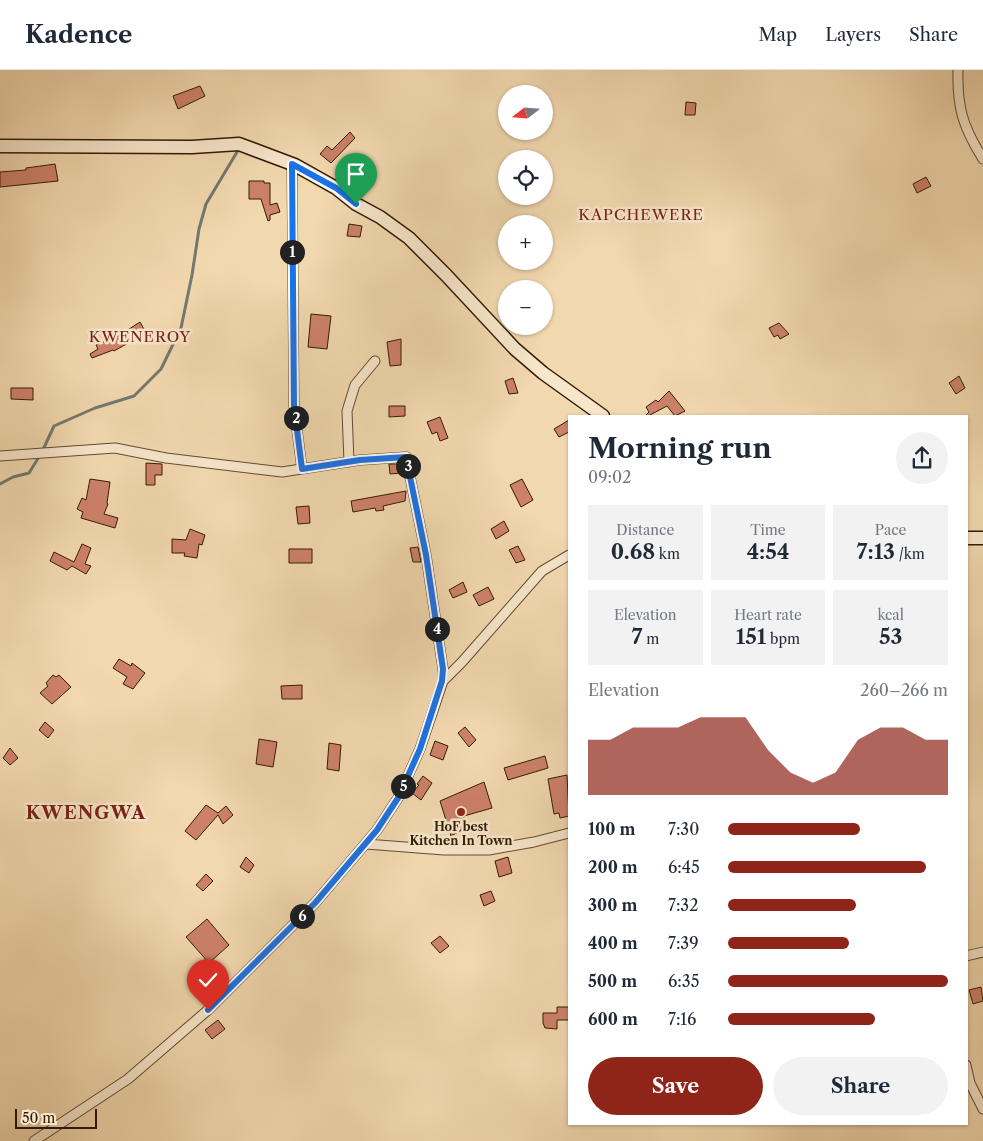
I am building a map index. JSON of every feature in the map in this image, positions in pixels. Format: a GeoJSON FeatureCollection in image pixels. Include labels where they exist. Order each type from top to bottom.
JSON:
{"type":"FeatureCollection","features":[{"type":"Feature","properties":{"kind":"street"},"geometry":{"type":"LineString","coordinates":[[958,70],[958,96],[968,134],[983,159]]}},
{"type":"Feature","properties":{"kind":"street"},"geometry":{"type":"LineString","coordinates":[[0,146],[192,147],[239,144],[292,164],[336,188],[356,204],[380,217],[409,238],[515,349],[602,415]]}},
{"type":"Feature","properties":{"kind":"street"},"geometry":{"type":"LineString","coordinates":[[292,164],[294,406],[302,469]]}},
{"type":"Feature","properties":{"kind":"street"},"geometry":{"type":"LineString","coordinates":[[348,462],[346,411],[355,385],[375,361]]}},
{"type":"Feature","properties":{"kind":"street"},"geometry":{"type":"LineString","coordinates":[[0,456],[115,448],[166,458],[282,472],[348,462],[406,457],[427,565],[443,669],[442,681],[420,749],[398,798],[366,844],[315,903],[208,1010],[128,1079],[34,1141]]}},
{"type":"Feature","properties":{"kind":"street"},"geometry":{"type":"LineString","coordinates":[[968,538],[983,538]]}},
{"type":"Feature","properties":{"kind":"street"},"geometry":{"type":"LineString","coordinates":[[442,681],[462,662],[542,571],[568,556]]}},
{"type":"Feature","properties":{"kind":"street"},"geometry":{"type":"LineString","coordinates":[[366,844],[444,850],[489,850],[534,842],[568,833]]}},
{"type":"Feature","properties":{"kind":"street"},"geometry":{"type":"LineString","coordinates":[[968,956],[983,952]]}},
{"type":"Feature","properties":{"kind":"street"},"geometry":{"type":"LineString","coordinates":[[968,1074],[970,1083],[983,1109]]}},
{"type":"Feature","properties":{"kind":"building"},"geometry":{"type":"Polygon","coordinates":[[[200,86],[205,96],[178,109],[173,96],[200,86]]]}},
{"type":"Feature","properties":{"kind":"building"},"geometry":{"type":"Polygon","coordinates":[[[686,102],[696,103],[695,115],[685,115],[686,102]]]}},
{"type":"Feature","properties":{"kind":"building"},"geometry":{"type":"Polygon","coordinates":[[[350,132],[355,138],[331,163],[320,154],[327,146],[332,150],[350,132]]]}},
{"type":"Feature","properties":{"kind":"building"},"geometry":{"type":"Polygon","coordinates":[[[55,164],[58,181],[0,187],[0,172],[26,170],[26,168],[55,164]]]}},
{"type":"Feature","properties":{"kind":"building"},"geometry":{"type":"Polygon","coordinates":[[[926,177],[931,186],[917,193],[913,184],[926,177]]]}},
{"type":"Feature","properties":{"kind":"building"},"geometry":{"type":"Polygon","coordinates":[[[249,181],[270,183],[270,205],[277,203],[280,212],[270,215],[270,220],[268,221],[261,199],[249,199],[249,181]]]}},
{"type":"Feature","properties":{"kind":"building"},"geometry":{"type":"Polygon","coordinates":[[[349,224],[362,226],[360,237],[347,236],[349,224]]]}},
{"type":"Feature","properties":{"kind":"building"},"geometry":{"type":"Polygon","coordinates":[[[311,314],[331,316],[327,349],[308,347],[311,314]]]}},
{"type":"Feature","properties":{"kind":"building"},"geometry":{"type":"Polygon","coordinates":[[[140,322],[146,333],[114,351],[92,358],[90,354],[98,349],[96,345],[108,340],[109,342],[140,322]]]}},
{"type":"Feature","properties":{"kind":"building"},"geometry":{"type":"Polygon","coordinates":[[[779,323],[789,334],[780,339],[778,335],[774,337],[769,328],[779,323]]]}},
{"type":"Feature","properties":{"kind":"building"},"geometry":{"type":"Polygon","coordinates":[[[401,339],[401,365],[390,366],[387,342],[401,339]]]}},
{"type":"Feature","properties":{"kind":"building"},"geometry":{"type":"Polygon","coordinates":[[[959,376],[965,388],[956,394],[949,383],[959,376]]]}},
{"type":"Feature","properties":{"kind":"building"},"geometry":{"type":"Polygon","coordinates":[[[513,378],[518,393],[509,394],[505,381],[513,378]]]}},
{"type":"Feature","properties":{"kind":"building"},"geometry":{"type":"Polygon","coordinates":[[[11,388],[33,388],[33,400],[11,399],[11,388]]]}},
{"type":"Feature","properties":{"kind":"building"},"geometry":{"type":"Polygon","coordinates":[[[669,391],[685,411],[674,415],[667,406],[650,415],[646,415],[649,412],[646,407],[656,400],[658,402],[669,391]]]}},
{"type":"Feature","properties":{"kind":"building"},"geometry":{"type":"Polygon","coordinates":[[[389,406],[405,406],[405,416],[389,417],[389,406]]]}},
{"type":"Feature","properties":{"kind":"building"},"geometry":{"type":"Polygon","coordinates":[[[440,417],[448,438],[440,441],[437,432],[432,434],[427,422],[440,417]]]}},
{"type":"Feature","properties":{"kind":"building"},"geometry":{"type":"Polygon","coordinates":[[[568,421],[568,432],[559,437],[554,429],[568,421]]]}},
{"type":"Feature","properties":{"kind":"building"},"geometry":{"type":"Polygon","coordinates":[[[146,463],[162,464],[162,475],[155,475],[155,485],[146,485],[146,463]]]}},
{"type":"Feature","properties":{"kind":"building"},"geometry":{"type":"Polygon","coordinates":[[[389,464],[401,464],[402,473],[390,474],[389,464]]]}},
{"type":"Feature","properties":{"kind":"building"},"geometry":{"type":"Polygon","coordinates":[[[90,479],[110,482],[108,504],[104,514],[118,518],[115,528],[81,518],[83,512],[77,509],[82,498],[86,500],[90,479]]]}},
{"type":"Feature","properties":{"kind":"building"},"geometry":{"type":"Polygon","coordinates":[[[522,479],[533,500],[521,507],[510,485],[522,479]]]}},
{"type":"Feature","properties":{"kind":"building"},"geometry":{"type":"Polygon","coordinates":[[[406,491],[405,501],[383,506],[384,510],[376,511],[375,508],[353,512],[351,501],[406,491]]]}},
{"type":"Feature","properties":{"kind":"building"},"geometry":{"type":"Polygon","coordinates":[[[309,506],[310,523],[298,524],[296,507],[309,506]]]}},
{"type":"Feature","properties":{"kind":"building"},"geometry":{"type":"Polygon","coordinates":[[[504,521],[509,531],[496,539],[491,529],[504,521]]]}},
{"type":"Feature","properties":{"kind":"building"},"geometry":{"type":"Polygon","coordinates":[[[190,529],[205,535],[202,545],[199,544],[197,558],[184,556],[185,553],[172,553],[172,539],[186,540],[190,529]]]}},
{"type":"Feature","properties":{"kind":"building"},"geometry":{"type":"Polygon","coordinates":[[[82,544],[91,548],[85,564],[91,566],[86,574],[72,566],[67,570],[50,561],[54,552],[74,562],[82,544]]]}},
{"type":"Feature","properties":{"kind":"building"},"geometry":{"type":"Polygon","coordinates":[[[518,546],[525,560],[516,563],[509,550],[518,546]]]}},
{"type":"Feature","properties":{"kind":"building"},"geometry":{"type":"Polygon","coordinates":[[[418,547],[421,562],[413,562],[410,548],[418,547]]]}},
{"type":"Feature","properties":{"kind":"building"},"geometry":{"type":"Polygon","coordinates":[[[289,549],[312,549],[312,563],[289,563],[289,549]]]}},
{"type":"Feature","properties":{"kind":"building"},"geometry":{"type":"Polygon","coordinates":[[[463,582],[467,592],[453,598],[449,590],[463,582]]]}},
{"type":"Feature","properties":{"kind":"building"},"geometry":{"type":"Polygon","coordinates":[[[488,587],[494,599],[479,606],[473,595],[488,587]]]}},
{"type":"Feature","properties":{"kind":"building"},"geometry":{"type":"Polygon","coordinates":[[[119,659],[131,666],[132,663],[145,673],[133,689],[123,684],[127,677],[113,668],[119,659]]]}},
{"type":"Feature","properties":{"kind":"building"},"geometry":{"type":"Polygon","coordinates":[[[53,675],[56,677],[59,675],[71,687],[52,704],[40,693],[48,686],[46,683],[53,675]]]}},
{"type":"Feature","properties":{"kind":"building"},"geometry":{"type":"Polygon","coordinates":[[[302,685],[302,699],[282,699],[281,686],[302,685]]]}},
{"type":"Feature","properties":{"kind":"building"},"geometry":{"type":"Polygon","coordinates":[[[45,722],[54,730],[48,738],[39,730],[45,722]]]}},
{"type":"Feature","properties":{"kind":"building"},"geometry":{"type":"Polygon","coordinates":[[[465,727],[476,740],[469,747],[458,733],[465,727]]]}},
{"type":"Feature","properties":{"kind":"building"},"geometry":{"type":"Polygon","coordinates":[[[259,739],[277,742],[273,767],[256,764],[259,739]]]}},
{"type":"Feature","properties":{"kind":"building"},"geometry":{"type":"Polygon","coordinates":[[[435,741],[448,746],[443,760],[430,755],[435,741]]]}},
{"type":"Feature","properties":{"kind":"building"},"geometry":{"type":"Polygon","coordinates":[[[329,743],[341,745],[339,771],[327,769],[329,743]]]}},
{"type":"Feature","properties":{"kind":"building"},"geometry":{"type":"Polygon","coordinates":[[[10,748],[18,758],[10,765],[3,758],[10,748]]]}},
{"type":"Feature","properties":{"kind":"building"},"geometry":{"type":"Polygon","coordinates":[[[545,756],[548,768],[508,780],[504,768],[545,756]]]}},
{"type":"Feature","properties":{"kind":"building"},"geometry":{"type":"Polygon","coordinates":[[[567,775],[568,816],[560,818],[559,813],[554,814],[548,779],[567,775]]]}},
{"type":"Feature","properties":{"kind":"building"},"geometry":{"type":"Polygon","coordinates":[[[423,776],[432,783],[421,800],[412,793],[419,785],[417,784],[423,776]]]}},
{"type":"Feature","properties":{"kind":"building","name":"HoF best Kitchen In Town"},"geometry":{"type":"Polygon","coordinates":[[[484,782],[492,808],[464,816],[462,830],[451,836],[440,801],[484,782]]]}},
{"type":"Feature","properties":{"kind":"building"},"geometry":{"type":"Polygon","coordinates":[[[206,805],[218,813],[226,806],[233,815],[223,824],[218,815],[196,840],[185,831],[206,805]]]}},
{"type":"Feature","properties":{"kind":"building"},"geometry":{"type":"Polygon","coordinates":[[[246,857],[254,865],[249,873],[240,867],[246,857]]]}},
{"type":"Feature","properties":{"kind":"building"},"geometry":{"type":"Polygon","coordinates":[[[508,857],[512,873],[499,877],[495,861],[508,857]]]}},
{"type":"Feature","properties":{"kind":"building"},"geometry":{"type":"Polygon","coordinates":[[[206,874],[213,881],[203,891],[196,885],[206,874]]]}},
{"type":"Feature","properties":{"kind":"building"},"geometry":{"type":"Polygon","coordinates":[[[491,891],[495,901],[484,906],[480,895],[491,891]]]}},
{"type":"Feature","properties":{"kind":"building"},"geometry":{"type":"Polygon","coordinates":[[[207,919],[229,945],[209,963],[186,937],[207,919]]]}},
{"type":"Feature","properties":{"kind":"building"},"geometry":{"type":"Polygon","coordinates":[[[440,936],[449,946],[440,953],[431,943],[440,936]]]}},
{"type":"Feature","properties":{"kind":"building"},"geometry":{"type":"Polygon","coordinates":[[[205,967],[219,979],[207,992],[194,979],[205,967]]]}},
{"type":"Feature","properties":{"kind":"building"},"geometry":{"type":"Polygon","coordinates":[[[981,987],[983,1001],[973,1004],[969,990],[981,987]]]}},
{"type":"Feature","properties":{"kind":"building"},"geometry":{"type":"Polygon","coordinates":[[[557,1007],[568,1007],[568,1020],[557,1020],[557,1029],[545,1028],[543,1013],[557,1013],[557,1007]]]}},
{"type":"Feature","properties":{"kind":"building"},"geometry":{"type":"Polygon","coordinates":[[[218,1020],[225,1029],[212,1039],[205,1030],[218,1020]]]}},
{"type":"Feature","properties":{"kind":"waterway"},"geometry":{"type":"LineString","coordinates":[[0,484],[13,477],[29,473],[42,452],[54,426],[95,408],[134,396],[161,369],[181,328],[199,229],[206,204],[237,152]]}},
{"type":"Feature","properties":{"kind":"place","name":"HoF best Kitchen In Town"},"geometry":{"type":"Point","coordinates":[461,812]}},
{"type":"Feature","properties":{"kind":"district","name":"KAPCHEWERE"},"geometry":{"type":"Point","coordinates":[641,215]}},
{"type":"Feature","properties":{"kind":"district","name":"KWENEROY"},"geometry":{"type":"Point","coordinates":[140,337]}},
{"type":"Feature","properties":{"kind":"district","name":"KWENGWA"},"geometry":{"type":"Point","coordinates":[86,813]}},
{"type":"Feature","properties":{"kind":"route"},"geometry":{"type":"LineString","coordinates":[[208,1010],[315,903],[377,830],[398,798],[420,749],[442,681],[443,669],[426,555],[406,457],[360,460],[302,469],[294,406],[292,164],[336,188],[356,204]]}}]}
